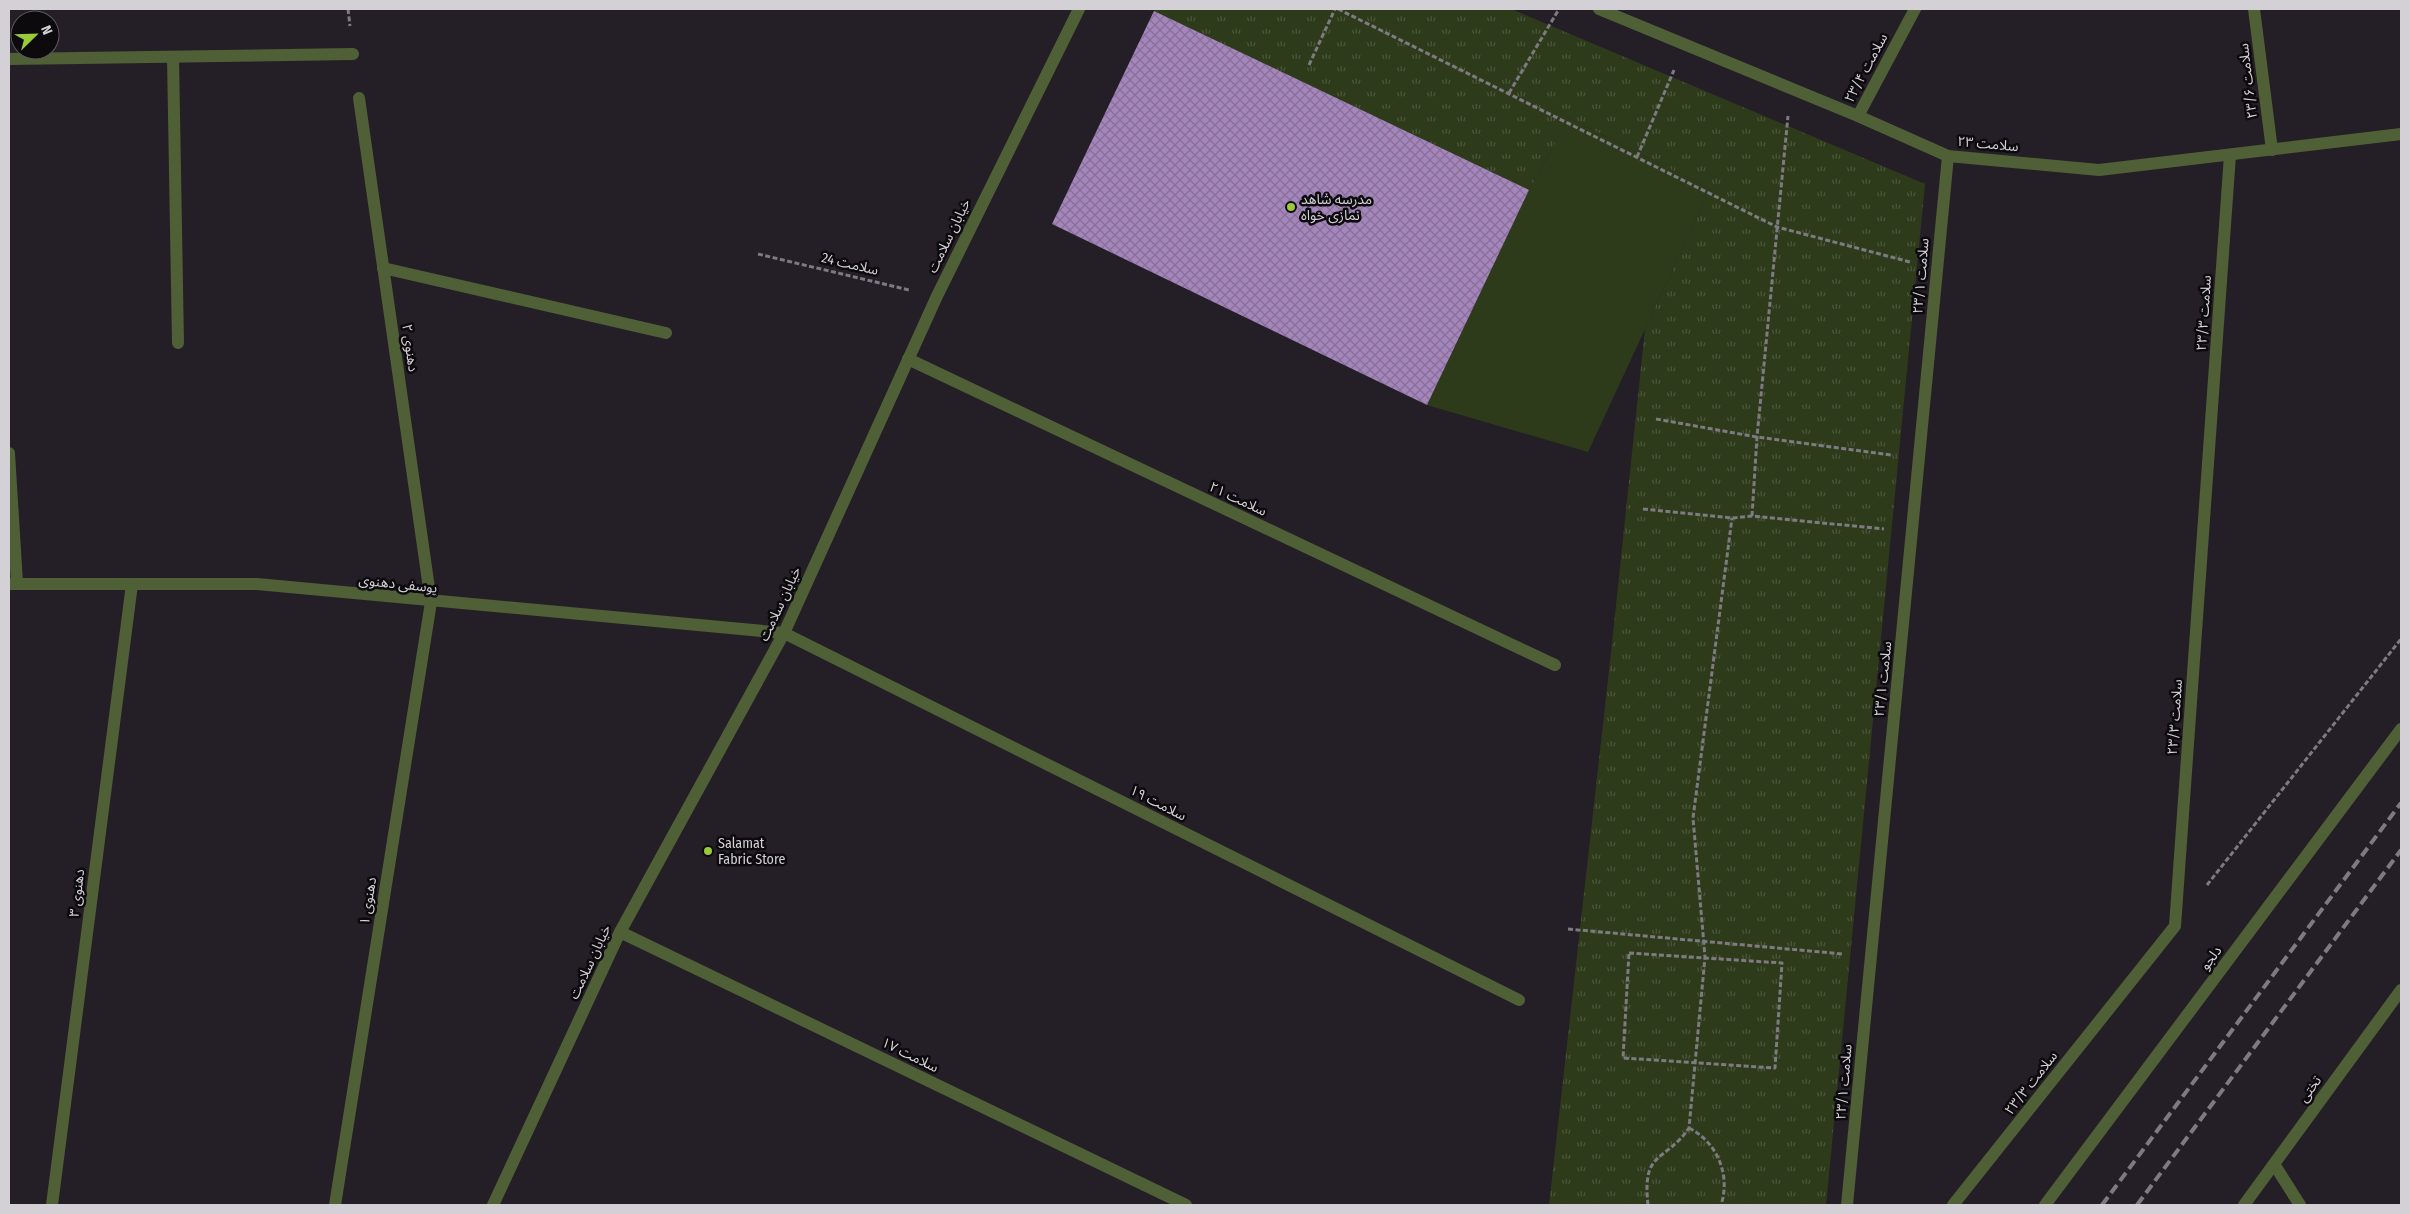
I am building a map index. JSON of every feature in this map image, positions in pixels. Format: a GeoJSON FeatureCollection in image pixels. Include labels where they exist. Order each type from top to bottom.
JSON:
{"type":"FeatureCollection","features":[{"type":"Feature","properties":{"kind":"street","name":"خیابان سلامت"},"geometry":{"type":"LineString","coordinates":[[493,1205],[620,932],[784,634],[937,296],[1079,9]]}},
{"type":"Feature","properties":{"kind":"street","name":"سلامت ۲۳"},"geometry":{"type":"LineString","coordinates":[[1599,9],[1858,116],[1948,156],[2099,170],[2401,134]]}},
{"type":"Feature","properties":{"kind":"street","name":"سلامت ۲۳/۴"},"geometry":{"type":"LineString","coordinates":[[1858,116],[1915,9]]}},
{"type":"Feature","properties":{"kind":"street","name":"سلامت ۲۳/۶"},"geometry":{"type":"LineString","coordinates":[[2254,9],[2272,150]]}},
{"type":"Feature","properties":{"kind":"street"},"geometry":{"type":"LineString","coordinates":[[9,59],[353,54]]}},
{"type":"Feature","properties":{"kind":"street"},"geometry":{"type":"LineString","coordinates":[[173,57],[178,343]]}},
{"type":"Feature","properties":{"kind":"street","name":"دهنوی ۲"},"geometry":{"type":"LineString","coordinates":[[359,98],[431,602]]}},
{"type":"Feature","properties":{"kind":"street","name":"سلامت ۲۳/۳"},"geometry":{"type":"LineString","coordinates":[[1953,1205],[2175,926],[2230,155]]}},
{"type":"Feature","properties":{"kind":"street","name":"سلامت ۲۳/۱"},"geometry":{"type":"LineString","coordinates":[[1847,1205],[1948,156]]}},
{"type":"Feature","properties":{"kind":"street"},"geometry":{"type":"LineString","coordinates":[[383,268],[666,333]]}},
{"type":"Feature","properties":{"kind":"street","name":"سلامت ۲۱"},"geometry":{"type":"LineString","coordinates":[[908,360],[1555,665]]}},
{"type":"Feature","properties":{"kind":"street"},"geometry":{"type":"LineString","coordinates":[[9,452],[13,584]]}},
{"type":"Feature","properties":{"kind":"street","name":"یوسفی دهنوی"},"geometry":{"type":"LineString","coordinates":[[13,584],[257,584],[784,634]]}},
{"type":"Feature","properties":{"kind":"street","name":"دهنوی ۳"},"geometry":{"type":"LineString","coordinates":[[52,1205],[132,584]]}},
{"type":"Feature","properties":{"kind":"street","name":"دهنوی ۱"},"geometry":{"type":"LineString","coordinates":[[335,1205],[431,602]]}},
{"type":"Feature","properties":{"kind":"street","name":"سلامت ۱۹"},"geometry":{"type":"LineString","coordinates":[[784,634],[1519,1000]]}},
{"type":"Feature","properties":{"kind":"street","name":"دلجو"},"geometry":{"type":"LineString","coordinates":[[2045,1205],[2401,730]]}},
{"type":"Feature","properties":{"kind":"street","name":"سلامت ۱۷"},"geometry":{"type":"LineString","coordinates":[[620,932],[1186,1205]]}},
{"type":"Feature","properties":{"kind":"street","name":"تختی"},"geometry":{"type":"LineString","coordinates":[[2244,1205],[2401,990]]}},
{"type":"Feature","properties":{"kind":"street"},"geometry":{"type":"LineString","coordinates":[[2274,1164],[2300,1205]]}},
{"type":"Feature","properties":{"kind":"path"},"geometry":{"type":"LineString","coordinates":[[1309,65],[1336,9],[1777,227],[1937,269]]}},
{"type":"Feature","properties":{"kind":"path"},"geometry":{"type":"LineString","coordinates":[[1509,93],[1558,9]]}},
{"type":"Feature","properties":{"kind":"path"},"geometry":{"type":"LineString","coordinates":[[1637,157],[1685,44]]}},
{"type":"Feature","properties":{"kind":"path"},"geometry":{"type":"LineString","coordinates":[[1752,516],[1757,437],[1790,88]]}},
{"type":"Feature","properties":{"kind":"path","name":"سلامت 24"},"geometry":{"type":"LineString","coordinates":[[758,254],[937,296]]}},
{"type":"Feature","properties":{"kind":"path"},"geometry":{"type":"LineString","coordinates":[[1656,419],[1757,437],[1919,458]]}},
{"type":"Feature","properties":{"kind":"path"},"geometry":{"type":"LineString","coordinates":[[1643,509],[1732,518],[1752,516],[1912,531]]}},
{"type":"Feature","properties":{"kind":"path"},"geometry":{"type":"LineString","coordinates":[[1648,1205],[1646,1188],[1648,1174],[1654,1159],[1680,1142],[1689,1128],[1705,957],[1693,818],[1732,518]]}},
{"type":"Feature","properties":{"kind":"path"},"geometry":{"type":"LineString","coordinates":[[2205,887],[2401,639]]}},
{"type":"Feature","properties":{"kind":"path"},"geometry":{"type":"LineString","coordinates":[[1568,929],[1871,956]]}},
{"type":"Feature","properties":{"kind":"path"},"geometry":{"type":"LineString","coordinates":[[1629,953],[1782,963],[1775,1068],[1696,1063],[1623,1058],[1629,953]]}},
{"type":"Feature","properties":{"kind":"path"},"geometry":{"type":"LineString","coordinates":[[1689,1128],[1701,1134],[1714,1148],[1724,1178],[1721,1205]]}},
{"type":"Feature","properties":{"kind":"green space"},"geometry":{"type":"Polygon","coordinates":[[[1155,9],[1511,9],[1925,184],[1826,1205],[1549,1205],[1645,329],[1710,189],[1569,118],[1529,190],[1154,11],[1155,9]]]}},
{"type":"Feature","properties":{"kind":"green space"},"geometry":{"type":"Polygon","coordinates":[[[1569,118],[1710,189],[1588,452],[1427,405],[1529,190],[1569,118]]]}},
{"type":"Feature","properties":{"kind":"building","name":"مدرسه شاهد نمازی خواه"},"geometry":{"type":"Polygon","coordinates":[[[1154,11],[1529,190],[1427,405],[1052,224],[1154,11]]]}},
{"type":"Feature","properties":{"kind":"railway"},"geometry":{"type":"LineString","coordinates":[[2102,1205],[2401,803]]}},
{"type":"Feature","properties":{"kind":"railway"},"geometry":{"type":"LineString","coordinates":[[2137,1205],[2401,850]]}},
{"type":"Feature","properties":{"kind":"place","name":"مدرسه شاهد نمازی خواه"},"geometry":{"type":"Point","coordinates":[1291,207]}},
{"type":"Feature","properties":{"kind":"place","name":"Salamat Fabric Store"},"geometry":{"type":"Point","coordinates":[708,851]}}]}
